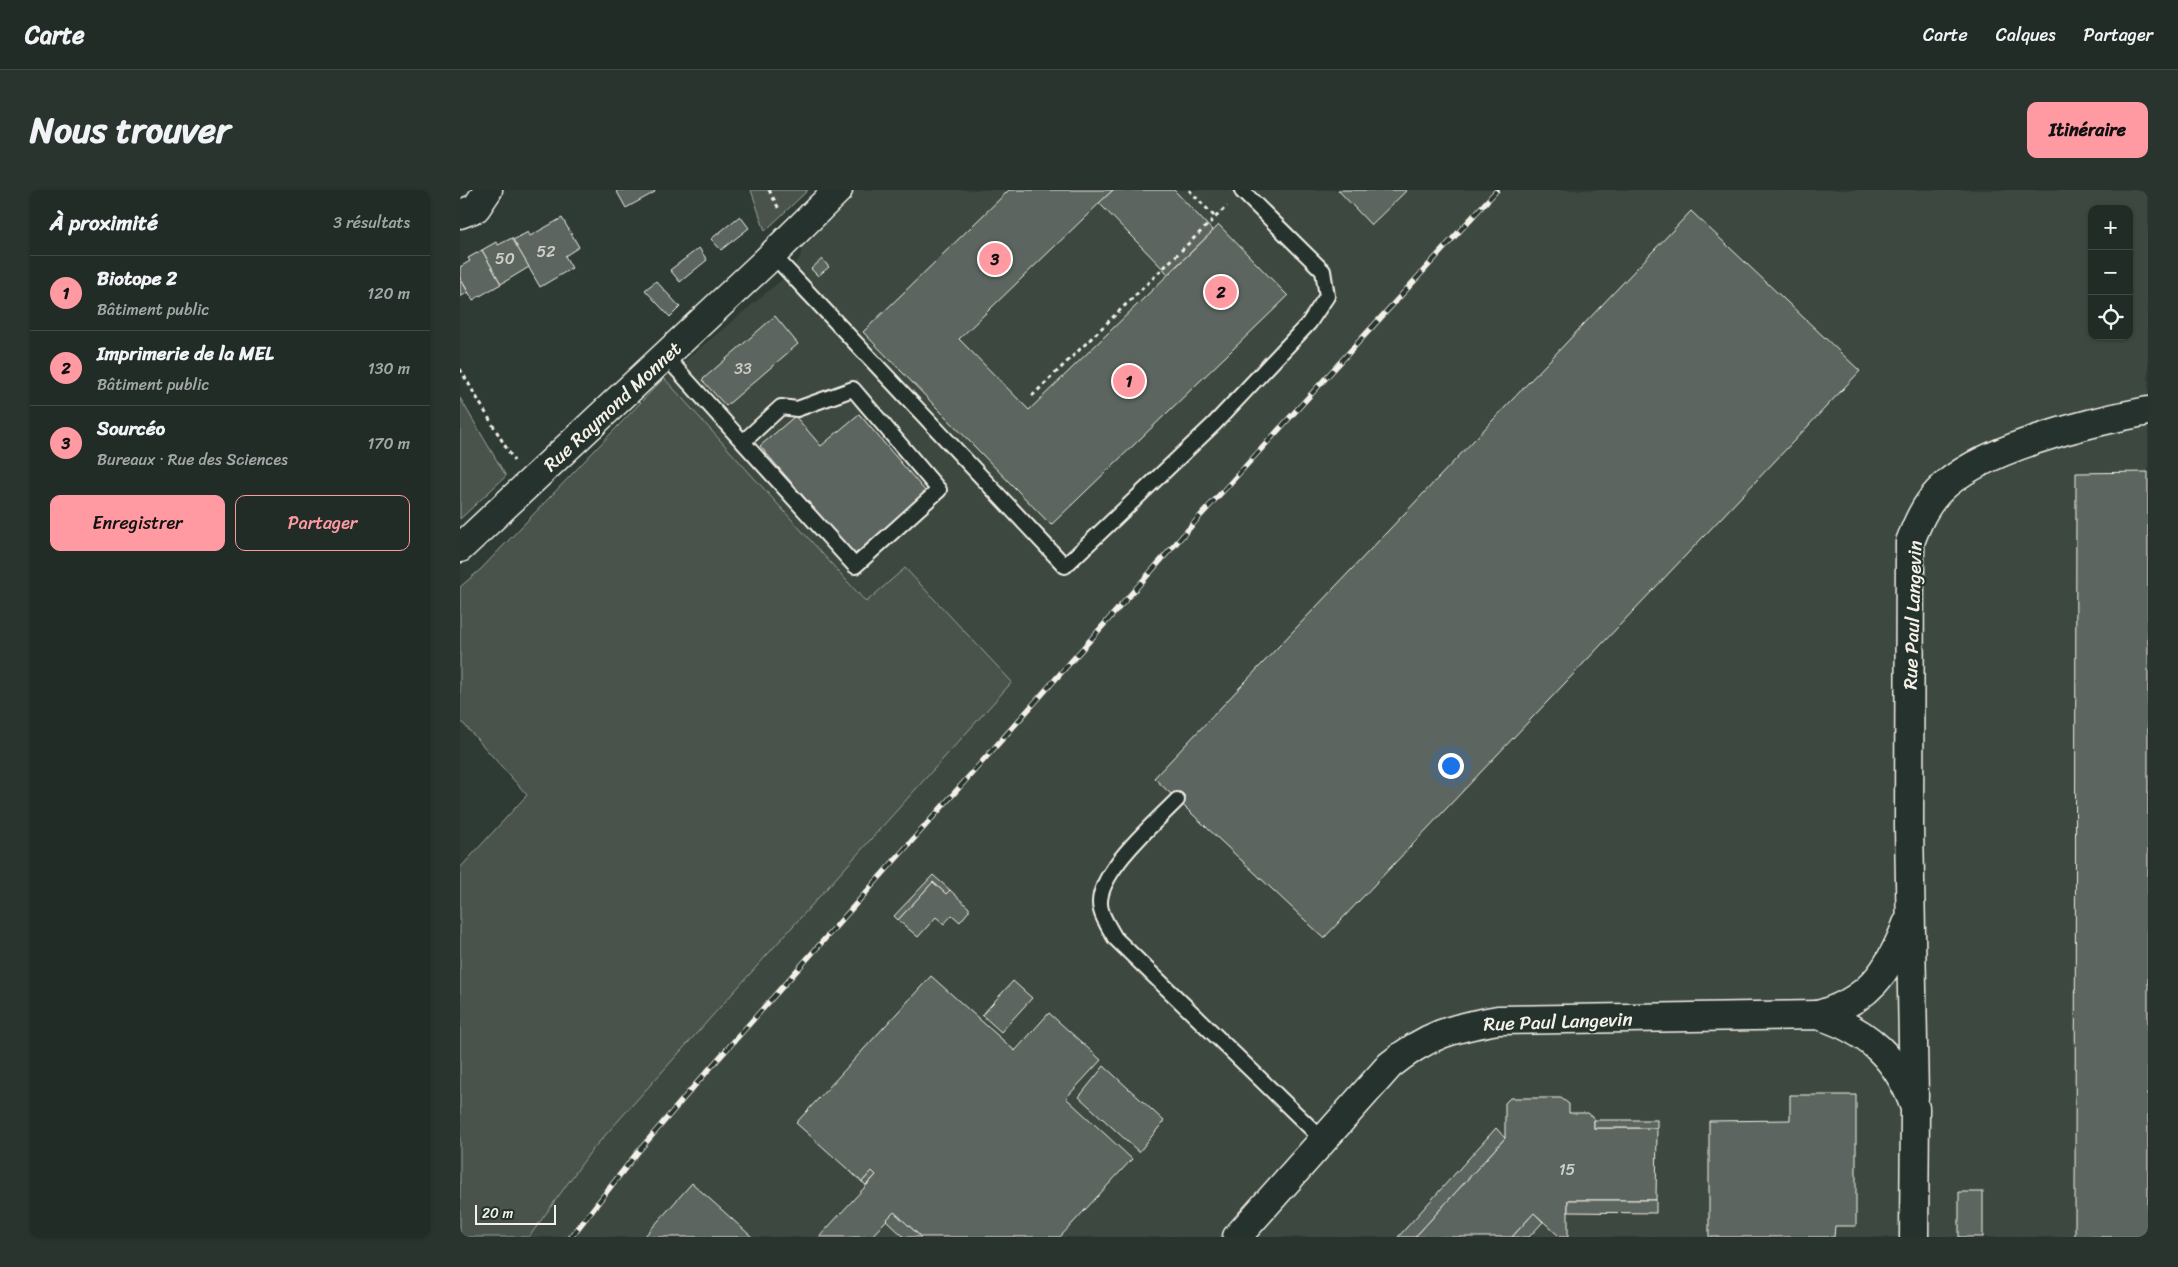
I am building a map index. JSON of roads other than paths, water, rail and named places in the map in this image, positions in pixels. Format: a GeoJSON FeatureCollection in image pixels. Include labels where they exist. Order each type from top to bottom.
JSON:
{"type":"FeatureCollection","features":[{"type":"Feature","properties":{"kind":"street"},"geometry":{"type":"LineString","coordinates":[[460,214],[476,208],[488,190]]}},
{"type":"Feature","properties":{"kind":"street","name":"Rue Raymond Monnet"},"geometry":{"type":"LineString","coordinates":[[460,548],[768,259],[838,190]]}},
{"type":"Feature","properties":{"kind":"street","name":"Rue Paul Langevin"},"geometry":{"type":"LineString","coordinates":[[1914,1237],[1914,1108],[1909,826],[1910,542],[1921,515],[1938,492],[1954,478],[1983,460],[2076,428],[2148,411]]}},
{"type":"Feature","properties":{"kind":"street","name":"Rue Paul Langevin"},"geometry":{"type":"LineString","coordinates":[[1237,1237],[1390,1065],[1409,1050],[1435,1034],[1463,1026],[1498,1020],[1818,1015],[1840,1008],[1871,986],[1887,967],[1898,949],[1911,913]]}},
{"type":"Feature","properties":{"kind":"street","name":"Rue Paul Langevin"},"geometry":{"type":"LineString","coordinates":[[1818,1015],[1843,1023],[1864,1035],[1881,1051],[1896,1069],[1908,1089],[1914,1108]]}},
{"type":"Feature","properties":{"kind":"lane"},"geometry":{"type":"LineString","coordinates":[[768,259],[1065,566],[1214,424],[1309,323],[1327,296],[1323,271],[1242,192]]}},
{"type":"Feature","properties":{"kind":"lane"},"geometry":{"type":"LineString","coordinates":[[665,356],[855,566],[939,490],[853,389],[797,408],[780,407],[743,442]]}},
{"type":"Feature","properties":{"kind":"lane"},"geometry":{"type":"LineString","coordinates":[[1177,800],[1120,859],[1104,883],[1100,909],[1115,938],[1323,1140]]}},
{"type":"Feature","properties":{"kind":"railway"},"geometry":{"type":"LineString","coordinates":[[571,1237],[637,1153],[696,1084],[1202,514],[1497,190]]}},
{"type":"Feature","properties":{"kind":"place","name":"Sourcéo"},"geometry":{"type":"Point","coordinates":[995,259]}},
{"type":"Feature","properties":{"kind":"place","name":"Imprimerie de la MEL"},"geometry":{"type":"Point","coordinates":[1221,292]}},
{"type":"Feature","properties":{"kind":"place","name":"Biotope 2"},"geometry":{"type":"Point","coordinates":[1129,381]}}]}
